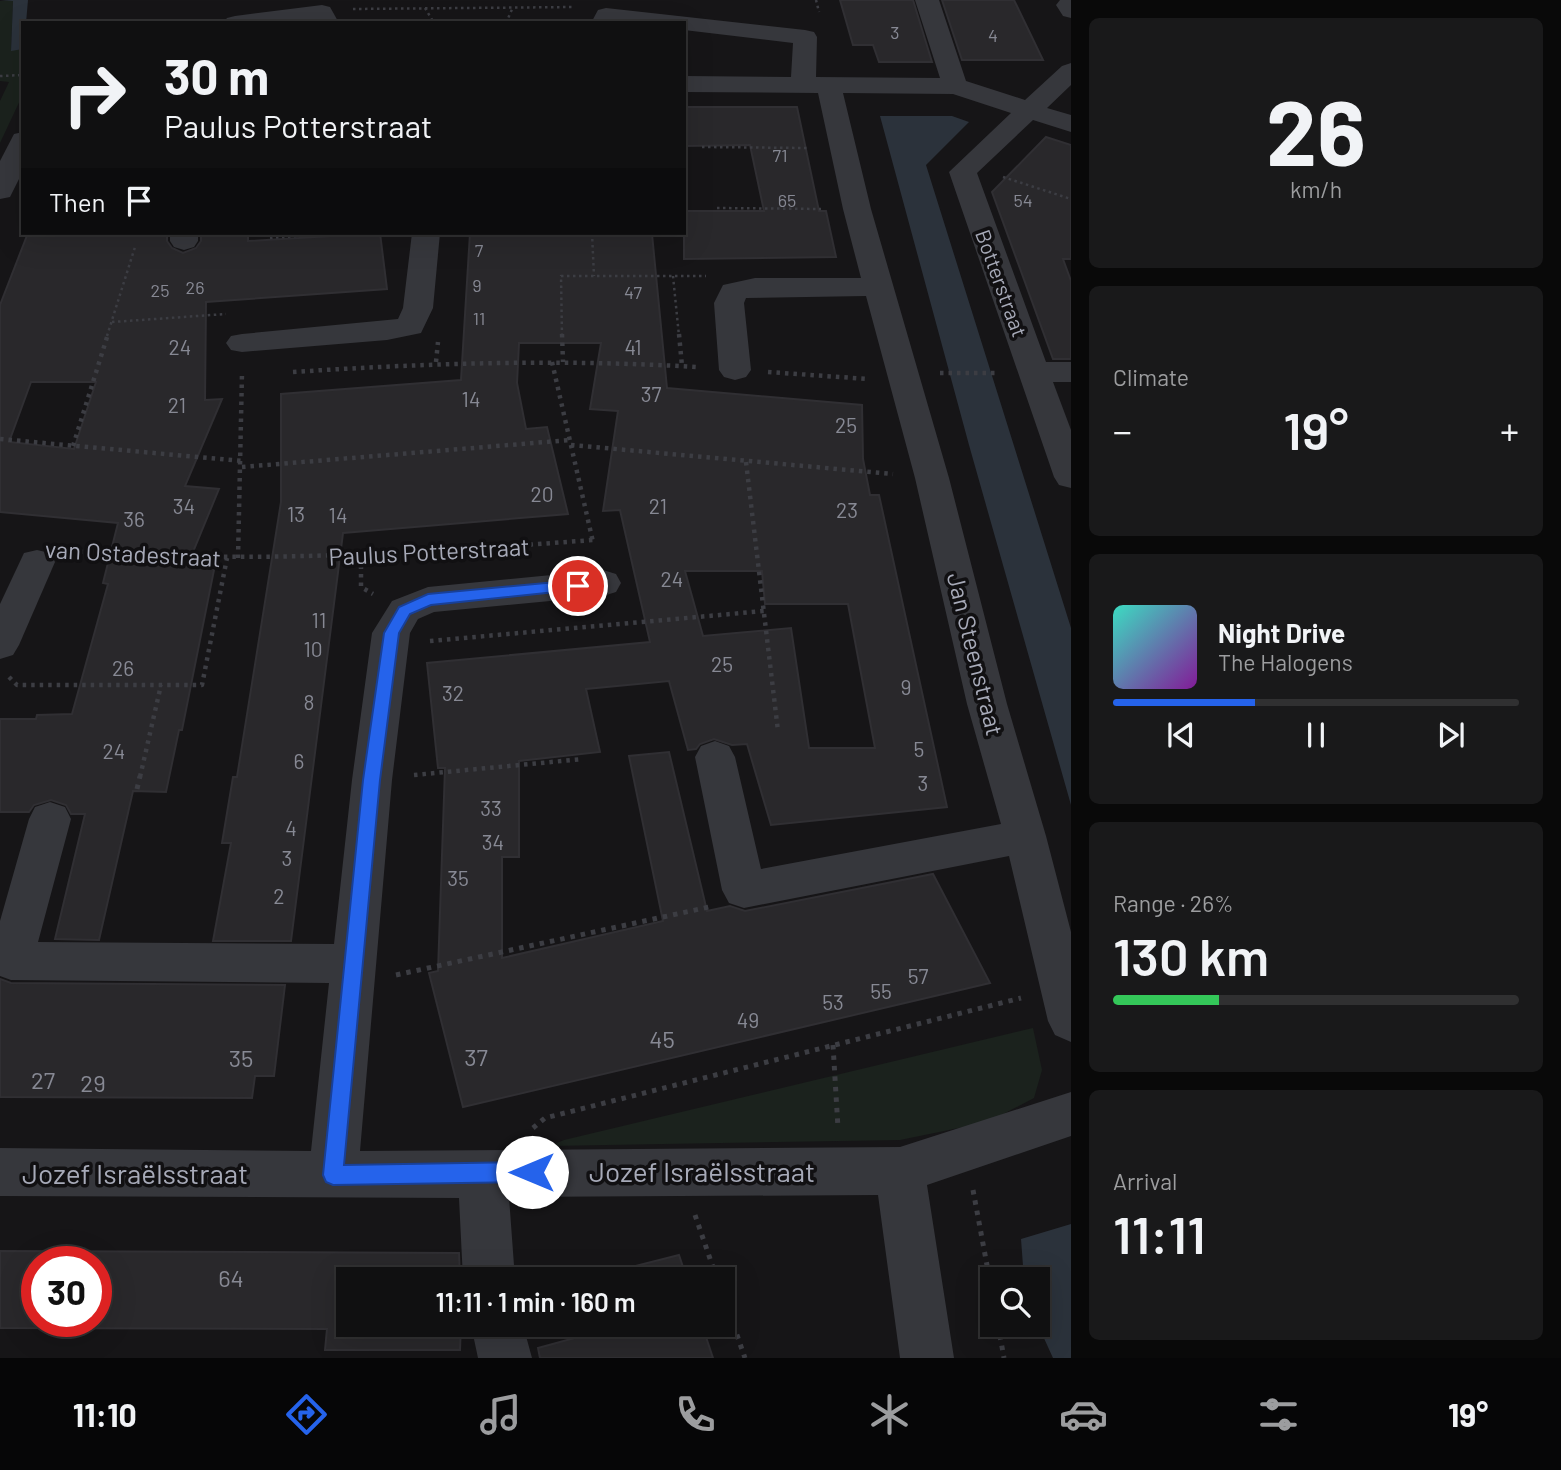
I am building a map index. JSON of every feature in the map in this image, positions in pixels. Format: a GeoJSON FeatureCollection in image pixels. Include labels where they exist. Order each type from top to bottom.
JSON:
{"type":"FeatureCollection","features":[{"type":"Feature","properties":{"kind":"street"},"geometry":{"type":"LineString","coordinates":[[927,0],[955,86]]}},
{"type":"Feature","properties":{"kind":"street"},"geometry":{"type":"LineString","coordinates":[[1071,5],[1068,5],[1071,11]]}},
{"type":"Feature","properties":{"kind":"street"},"geometry":{"type":"LineString","coordinates":[[251,21],[322,12],[325,20]]}},
{"type":"Feature","properties":{"kind":"street","name":"Jan Steenstraat"},"geometry":{"type":"LineString","coordinates":[[604,19],[633,21]]}},
{"type":"Feature","properties":{"kind":"street","name":"Jan Steenstraat"},"geometry":{"type":"LineString","coordinates":[[686,25],[805,37],[816,86],[843,148],[879,287],[920,378],[932,478],[987,704],[1025,836],[1067,1004]]}},
{"type":"Feature","properties":{"kind":"street"},"geometry":{"type":"LineString","coordinates":[[969,167],[1071,71]]}},
{"type":"Feature","properties":{"kind":"street"},"geometry":{"type":"LineString","coordinates":[[686,84],[955,86],[1071,124]]}},
{"type":"Feature","properties":{"kind":"street"},"geometry":{"type":"LineString","coordinates":[[21,144],[0,191],[21,192]]}},
{"type":"Feature","properties":{"kind":"street","name":"Botterstraat"},"geometry":{"type":"LineString","coordinates":[[969,167],[963,172],[1020,372],[1071,477]]}},
{"type":"Feature","properties":{"kind":"street"},"geometry":{"type":"LineString","coordinates":[[242,343],[387,331],[410,326],[418,308],[426,235]]}},
{"type":"Feature","properties":{"kind":"street"},"geometry":{"type":"LineString","coordinates":[[735,370],[729,303],[734,291],[755,287],[879,287]]}},
{"type":"Feature","properties":{"kind":"street"},"geometry":{"type":"LineString","coordinates":[[1020,372],[1071,372]]}},
{"type":"Feature","properties":{"kind":"street","name":"van Ostadestraat"},"geometry":{"type":"LineString","coordinates":[[0,645],[51,557]]}},
{"type":"Feature","properties":{"kind":"street","name":"Paulus Potterstraat"},"geometry":{"type":"LineString","coordinates":[[333,1175],[372,780],[391,633],[405,610],[428,600],[603,583]]}},
{"type":"Feature","properties":{"kind":"street"},"geometry":{"type":"LineString","coordinates":[[715,757],[744,890],[1025,836]]}},
{"type":"Feature","properties":{"kind":"street"},"geometry":{"type":"LineString","coordinates":[[50,819],[11,961],[353,974]]}},
{"type":"Feature","properties":{"kind":"street"},"geometry":{"type":"LineString","coordinates":[[927,1358],[900,1171],[1071,1114]]}},
{"type":"Feature","properties":{"kind":"street","name":"Jozef Israëlsstraat"},"geometry":{"type":"LineString","coordinates":[[0,1172],[333,1175],[900,1171]]}},
{"type":"Feature","properties":{"kind":"street"},"geometry":{"type":"LineString","coordinates":[[482,1172],[488,1267]]}},
{"type":"Feature","properties":{"kind":"street"},"geometry":{"type":"LineString","coordinates":[[500,1337],[505,1358]]}},
{"type":"Feature","properties":{"kind":"path"},"geometry":{"type":"LineString","coordinates":[[325,20],[348,13],[356,7],[590,8],[604,19]]}},
{"type":"Feature","properties":{"kind":"path"},"geometry":{"type":"LineString","coordinates":[[425,7],[433,21]]}},
{"type":"Feature","properties":{"kind":"path"},"geometry":{"type":"LineString","coordinates":[[507,21],[513,7]]}},
{"type":"Feature","properties":{"kind":"path"},"geometry":{"type":"LineString","coordinates":[[0,76],[21,75]]}},
{"type":"Feature","properties":{"kind":"path"},"geometry":{"type":"LineString","coordinates":[[702,147],[843,148]]}},
{"type":"Feature","properties":{"kind":"path"},"geometry":{"type":"LineString","coordinates":[[969,167],[1071,199]]}},
{"type":"Feature","properties":{"kind":"path"},"geometry":{"type":"LineString","coordinates":[[717,208],[857,209]]}},
{"type":"Feature","properties":{"kind":"path"},"geometry":{"type":"LineString","coordinates":[[270,238],[310,235]]}},
{"type":"Feature","properties":{"kind":"path"},"geometry":{"type":"LineString","coordinates":[[592,235],[594,276]]}},
{"type":"Feature","properties":{"kind":"path"},"geometry":{"type":"LineString","coordinates":[[73,446],[135,247]]}},
{"type":"Feature","properties":{"kind":"path"},"geometry":{"type":"LineString","coordinates":[[563,362],[561,275],[704,275],[734,291]]}},
{"type":"Feature","properties":{"kind":"path"},"geometry":{"type":"LineString","coordinates":[[673,276],[682,366]]}},
{"type":"Feature","properties":{"kind":"path"},"geometry":{"type":"LineString","coordinates":[[238,558],[242,467],[242,343]]}},
{"type":"Feature","properties":{"kind":"path"},"geometry":{"type":"LineString","coordinates":[[284,373],[423,362],[622,362],[920,378],[1020,372]]}},
{"type":"Feature","properties":{"kind":"path"},"geometry":{"type":"LineString","coordinates":[[552,362],[613,625]]}},
{"type":"Feature","properties":{"kind":"path"},"geometry":{"type":"LineString","coordinates":[[0,439],[242,461]]}},
{"type":"Feature","properties":{"kind":"path"},"geometry":{"type":"LineString","coordinates":[[242,467],[571,443],[932,478]]}},
{"type":"Feature","properties":{"kind":"path"},"geometry":{"type":"LineString","coordinates":[[746,462],[778,731]]}},
{"type":"Feature","properties":{"kind":"path","name":"Paulus Potterstraat"},"geometry":{"type":"LineString","coordinates":[[266,558],[373,557],[593,540]]}},
{"type":"Feature","properties":{"kind":"path","name":"van Ostadestraat"},"geometry":{"type":"LineString","coordinates":[[51,557],[114,555],[266,558]]}},
{"type":"Feature","properties":{"kind":"path"},"geometry":{"type":"LineString","coordinates":[[0,670],[17,685],[202,685],[227,558]]}},
{"type":"Feature","properties":{"kind":"path"},"geometry":{"type":"LineString","coordinates":[[390,645],[764,611]]}},
{"type":"Feature","properties":{"kind":"path"},"geometry":{"type":"LineString","coordinates":[[137,789],[161,685]]}},
{"type":"Feature","properties":{"kind":"path"},"geometry":{"type":"LineString","coordinates":[[372,780],[583,759]]}},
{"type":"Feature","properties":{"kind":"path"},"geometry":{"type":"LineString","coordinates":[[353,974],[710,906],[744,890]]}},
{"type":"Feature","properties":{"kind":"path"},"geometry":{"type":"LineString","coordinates":[[482,1172],[545,1118],[833,1045],[1067,1004]]}},
{"type":"Feature","properties":{"kind":"path"},"geometry":{"type":"LineString","coordinates":[[833,1045],[841,1170]]}},
{"type":"Feature","properties":{"kind":"path"},"geometry":{"type":"LineString","coordinates":[[966,1149],[987,1267]]}},
{"type":"Feature","properties":{"kind":"path"},"geometry":{"type":"LineString","coordinates":[[680,1171],[714,1267]]}},
{"type":"Feature","properties":{"kind":"path"},"geometry":{"type":"LineString","coordinates":[[735,1329],[745,1358]]}},
{"type":"Feature","properties":{"kind":"path"},"geometry":{"type":"LineString","coordinates":[[1000,1337],[1004,1358]]}},
{"type":"Feature","properties":{"kind":"shaded area"},"geometry":{"type":"Polygon","coordinates":[[[0,0],[28,0],[26,21],[21,21],[21,49],[11,51],[13,1],[0,0]]]}},
{"type":"Feature","properties":{"kind":"shaded area"},"geometry":{"type":"Polygon","coordinates":[[[13,0],[11,50],[21,49],[21,98],[0,143],[0,101],[9,82],[0,81],[0,1],[13,0]]]}},
{"type":"Feature","properties":{"kind":"shaded area"},"geometry":{"type":"Polygon","coordinates":[[[880,116],[952,116],[969,122],[926,165],[1071,628],[1071,805],[969,445],[880,116]]]}},
{"type":"Feature","properties":{"kind":"shaded area"},"geometry":{"type":"Polygon","coordinates":[[[1033,1028],[1042,1070],[1034,1098],[988,1122],[900,1140],[550,1146],[564,1140],[1033,1028]]]}},
{"type":"Feature","properties":{"kind":"shaded area"},"geometry":{"type":"Polygon","coordinates":[[[1071,1224],[1071,1358],[1053,1358],[1043,1337],[1050,1337],[1050,1267],[1023,1267],[1021,1239],[1071,1224]]]}},
{"type":"Feature","properties":{"kind":"building"},"geometry":{"type":"Polygon","coordinates":[[[840,0],[913,0],[932,62],[879,62],[873,45],[853,45],[840,0]]]}},
{"type":"Feature","properties":{"kind":"building"},"geometry":{"type":"Polygon","coordinates":[[[942,0],[1014,0],[1043,60],[962,60],[942,0]]]}},
{"type":"Feature","properties":{"kind":"building"},"geometry":{"type":"Polygon","coordinates":[[[686,107],[797,107],[819,211],[826,211],[836,257],[684,259],[686,211],[764,211],[750,145],[686,146],[686,107]]]}},
{"type":"Feature","properties":{"kind":"building"},"geometry":{"type":"Polygon","coordinates":[[[1046,137],[1071,145],[1071,259],[1063,259],[1071,281],[1071,359],[1053,359],[992,192],[1046,137]]]}},
{"type":"Feature","properties":{"kind":"building"},"geometry":{"type":"Polygon","coordinates":[[[27,235],[167,235],[167,241],[172,248],[183,253],[196,248],[201,241],[201,235],[248,235],[248,241],[380,235],[387,289],[206,302],[205,400],[222,399],[185,486],[219,489],[188,564],[215,565],[182,730],[179,730],[166,792],[133,791],[99,940],[55,939],[85,814],[71,814],[66,805],[51,800],[34,805],[29,812],[0,812],[0,719],[36,719],[37,715],[72,714],[108,584],[103,583],[118,523],[0,512],[0,305],[27,235]],[[31,382],[9,442],[74,449],[96,382],[31,382]]]}},
{"type":"Feature","properties":{"kind":"building"},"geometry":{"type":"Polygon","coordinates":[[[470,235],[652,235],[667,388],[862,405],[863,459],[870,495],[879,495],[947,807],[771,825],[747,744],[732,745],[714,739],[700,744],[696,749],[688,750],[669,681],[586,689],[600,752],[519,761],[519,857],[502,857],[502,958],[663,921],[629,756],[669,752],[707,911],[730,906],[745,911],[933,874],[990,983],[463,1107],[429,973],[438,971],[445,768],[438,768],[427,663],[650,642],[620,510],[603,511],[618,411],[590,409],[601,343],[519,343],[517,383],[526,429],[547,427],[568,514],[343,533],[291,941],[213,941],[231,843],[222,843],[233,777],[237,777],[281,502],[281,394],[461,380],[470,235]],[[685,571],[703,636],[791,628],[809,748],[875,748],[848,604],[765,604],[762,571],[685,571]]]}},
{"type":"Feature","properties":{"kind":"building"},"geometry":{"type":"Polygon","coordinates":[[[0,979],[11,983],[285,985],[274,1076],[255,1076],[252,1098],[0,1097],[0,979]]]}},
{"type":"Feature","properties":{"kind":"building"},"geometry":{"type":"Polygon","coordinates":[[[0,1251],[21,1251],[21,1328],[0,1328],[0,1251]]]}},
{"type":"Feature","properties":{"kind":"building"},"geometry":{"type":"Polygon","coordinates":[[[112,1251],[459,1253],[460,1267],[336,1267],[336,1337],[461,1337],[460,1350],[325,1350],[327,1329],[112,1328],[112,1251]]]}},
{"type":"Feature","properties":{"kind":"building"},"geometry":{"type":"Polygon","coordinates":[[[679,1255],[683,1267],[632,1267],[679,1255]]]}},
{"type":"Feature","properties":{"kind":"building"},"geometry":{"type":"Polygon","coordinates":[[[578,1337],[706,1337],[713,1358],[540,1358],[538,1348],[578,1337]]]}},
{"type":"Feature","properties":{"kind":"route"},"geometry":{"type":"LineString","coordinates":[[532,1172],[333,1175],[372,780],[391,633],[405,610],[428,600],[578,586]]}}]}
